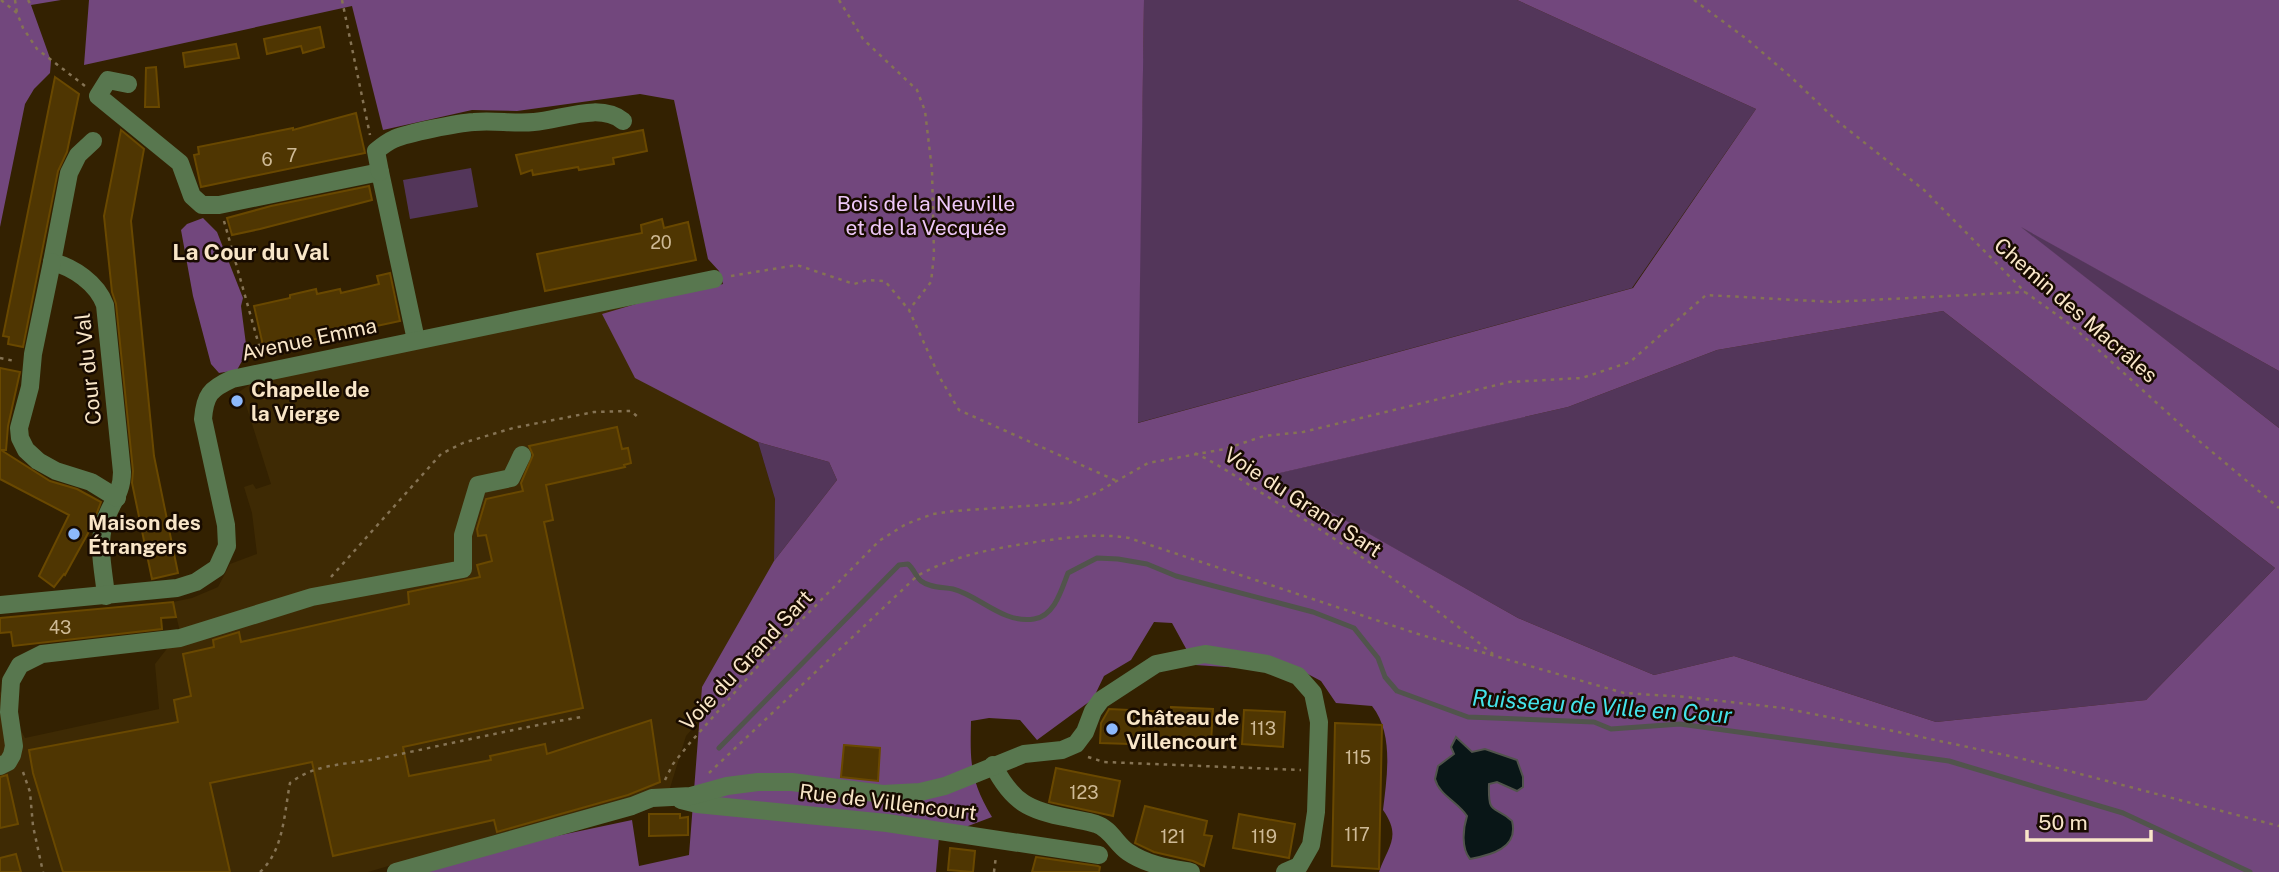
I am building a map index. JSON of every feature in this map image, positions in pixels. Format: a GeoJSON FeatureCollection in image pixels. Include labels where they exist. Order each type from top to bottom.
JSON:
{"type":"FeatureCollection","features":[{"type":"Feature","properties":{"kind":"street"},"geometry":{"type":"LineString","coordinates":[[128,83],[108,80],[98,96],[180,163],[192,196],[202,205],[219,205],[380,172]]}},
{"type":"Feature","properties":{"kind":"street"},"geometry":{"type":"LineString","coordinates":[[416,340],[376,151],[395,138],[472,122],[524,123],[604,112],[615,114],[623,121]]}},
{"type":"Feature","properties":{"kind":"street","name":"Cour du Val"},"geometry":{"type":"LineString","coordinates":[[93,141],[78,155],[69,173],[33,354],[30,387],[19,428],[26,450],[38,461],[56,471],[91,482],[117,498]]}},
{"type":"Feature","properties":{"kind":"street","name":"Cour du Val"},"geometry":{"type":"LineString","coordinates":[[51,262],[73,269],[99,293],[105,304],[122,472],[121,489],[101,536],[106,596]]}},
{"type":"Feature","properties":{"kind":"street","name":"Avenue Emma"},"geometry":{"type":"LineString","coordinates":[[106,596],[177,588],[196,582],[217,568],[227,546],[226,525],[203,419],[204,403],[214,387],[232,379],[714,279]]}},
{"type":"Feature","properties":{"kind":"street"},"geometry":{"type":"LineString","coordinates":[[0,766],[8,762],[14,746],[9,712],[11,681],[20,665],[42,654],[180,638],[312,597],[463,569],[463,535],[478,485],[511,478],[522,455]]}},
{"type":"Feature","properties":{"kind":"street"},"geometry":{"type":"LineString","coordinates":[[0,605],[106,596]]}},
{"type":"Feature","properties":{"kind":"street"},"geometry":{"type":"LineString","coordinates":[[1076,744],[1101,701],[1156,664],[1205,654],[1267,664],[1298,676],[1313,693],[1319,722],[1319,771],[1311,845],[1299,866],[1285,872]]}},
{"type":"Feature","properties":{"kind":"street","name":"Rue de Villencourt"},"geometry":{"type":"LineString","coordinates":[[396,872],[632,806],[652,798],[691,796],[727,786],[758,782],[792,782],[883,794],[920,792],[945,786],[1024,754],[1062,750],[1076,744]]}},
{"type":"Feature","properties":{"kind":"street","name":"Rue de Villencourt"},"geometry":{"type":"LineString","coordinates":[[993,765],[1014,797],[1028,807],[1047,814],[1098,824],[1112,833],[1126,851],[1156,864],[1191,872]]}},
{"type":"Feature","properties":{"kind":"street","name":"Rue de Villencourt"},"geometry":{"type":"LineString","coordinates":[[666,797],[698,804],[887,823],[1100,855]]}},
{"type":"Feature","properties":{"kind":"path"},"geometry":{"type":"LineString","coordinates":[[1,0],[17,13]]}},
{"type":"Feature","properties":{"kind":"path"},"geometry":{"type":"LineString","coordinates":[[15,0],[23,28],[37,49],[98,96]]}},
{"type":"Feature","properties":{"kind":"path"},"geometry":{"type":"LineString","coordinates":[[28,0],[31,5]]}},
{"type":"Feature","properties":{"kind":"path"},"geometry":{"type":"LineString","coordinates":[[342,0],[358,84],[376,151]]}},
{"type":"Feature","properties":{"kind":"path"},"geometry":{"type":"LineString","coordinates":[[839,0],[863,39],[917,90],[925,111],[932,170],[934,256],[931,282],[909,310]]}},
{"type":"Feature","properties":{"kind":"path","name":"Chemin des Macrâles"},"geometry":{"type":"LineString","coordinates":[[1694,0],[1748,40],[1836,120],[1924,190],[2025,292],[2071,325],[2192,435],[2279,508]]}},
{"type":"Feature","properties":{"kind":"path"},"geometry":{"type":"LineString","coordinates":[[225,226],[261,351]]}},
{"type":"Feature","properties":{"kind":"path"},"geometry":{"type":"LineString","coordinates":[[714,279],[797,265],[854,284],[868,279],[886,281],[909,310],[940,378],[959,410],[1117,481]]}},
{"type":"Feature","properties":{"kind":"path"},"geometry":{"type":"LineString","coordinates":[[1195,453],[1225,449],[1264,436],[1303,432],[1509,382],[1582,378],[1630,362],[1706,295],[1832,302],[2025,292]]}},
{"type":"Feature","properties":{"kind":"path"},"geometry":{"type":"LineString","coordinates":[[331,577],[441,454],[463,443],[513,428],[594,412],[631,411],[640,419]]}},
{"type":"Feature","properties":{"kind":"path","name":"Voie du Grand Sart"},"geometry":{"type":"LineString","coordinates":[[666,797],[662,789],[673,764],[712,716],[879,541],[905,524],[933,514],[1069,503],[1094,494],[1148,463],[1195,453],[1378,569],[1439,611],[1496,656]]}},
{"type":"Feature","properties":{"kind":"path"},"geometry":{"type":"LineString","coordinates":[[704,777],[912,579],[923,572],[997,547],[1085,535],[1121,537],[1419,634],[1624,693],[1783,708],[1979,748],[2279,826]]}},
{"type":"Feature","properties":{"kind":"path"},"geometry":{"type":"LineString","coordinates":[[260,872],[269,864],[281,836],[290,783],[304,772],[581,717]]}},
{"type":"Feature","properties":{"kind":"path"},"geometry":{"type":"LineString","coordinates":[[1076,744],[1082,753],[1104,762],[1319,771]]}},
{"type":"Feature","properties":{"kind":"path"},"geometry":{"type":"LineString","coordinates":[[14,746],[30,792],[33,826],[43,872]]}},
{"type":"Feature","properties":{"kind":"shaded area"},"geometry":{"type":"Polygon","coordinates":[[[1144,0],[1517,0],[1756,109],[1632,288],[1137,423],[1144,0]]]}},
{"type":"Feature","properties":{"kind":"shaded area"},"geometry":{"type":"Polygon","coordinates":[[[471,168],[478,207],[410,219],[403,180],[471,168]]]}},
{"type":"Feature","properties":{"kind":"shaded area"},"geometry":{"type":"Polygon","coordinates":[[[2015,223],[2279,371],[2279,428],[2015,223]]]}},
{"type":"Feature","properties":{"kind":"shaded area"},"geometry":{"type":"Polygon","coordinates":[[[687,289],[758,442],[775,499],[774,584],[790,616],[686,736],[670,788],[368,872],[0,872],[0,691],[25,738],[159,709],[155,664],[180,632],[173,602],[192,598],[218,587],[230,564],[257,554],[252,513],[244,487],[253,484],[256,489],[271,484],[246,405],[236,394],[252,383],[687,289]]]}},
{"type":"Feature","properties":{"kind":"shaded area"},"geometry":{"type":"Polygon","coordinates":[[[1943,311],[2275,568],[2146,700],[1936,722],[1734,656],[1654,675],[1518,618],[1266,476],[1568,407],[1717,350],[1943,311]]]}},
{"type":"Feature","properties":{"kind":"shaded area"},"geometry":{"type":"Polygon","coordinates":[[[758,442],[829,462],[837,480],[774,561],[775,499],[758,442]]]}},
{"type":"Feature","properties":{"kind":"shaded area"},"geometry":{"type":"Polygon","coordinates":[[[1456,737],[1472,752],[1485,749],[1517,760],[1523,777],[1523,787],[1517,791],[1497,782],[1489,784],[1491,806],[1512,821],[1511,838],[1502,849],[1470,859],[1464,838],[1467,816],[1440,790],[1435,779],[1438,766],[1454,754],[1451,747],[1456,737]]]}},
{"type":"Feature","properties":{"kind":"green space"},"geometry":{"type":"Polygon","coordinates":[[[0,0],[61,0],[31,5],[51,61],[50,73],[34,89],[25,104],[0,227],[0,0]]]}},
{"type":"Feature","properties":{"kind":"green space","name":"Bois de la Neuville et de la Vecquée"},"geometry":{"type":"Polygon","coordinates":[[[89,0],[1144,0],[1138,423],[1633,288],[1756,109],[1517,0],[2279,0],[2279,371],[2021,227],[2279,428],[2279,872],[1379,872],[1392,841],[1392,827],[1383,810],[1387,770],[1384,729],[1372,706],[1336,703],[1321,681],[1304,672],[1195,665],[1172,623],[1154,622],[1131,660],[1104,676],[1093,699],[1037,740],[1020,720],[989,718],[971,721],[975,781],[992,817],[939,837],[936,872],[386,872],[632,820],[639,866],[689,855],[702,687],[774,561],[837,480],[829,462],[758,442],[635,378],[602,314],[723,284],[719,271],[708,259],[674,100],[640,94],[517,111],[472,110],[383,130],[352,6],[84,65],[89,0]],[[1943,311],[1717,350],[1568,407],[1267,476],[1518,618],[1654,675],[1734,656],[1936,722],[2146,700],[2275,568],[1943,311]]]}},
{"type":"Feature","properties":{"kind":"green space"},"geometry":{"type":"Polygon","coordinates":[[[203,218],[217,232],[243,298],[241,306],[247,352],[237,370],[219,373],[211,364],[193,296],[181,230],[187,224],[203,218]]]}},
{"type":"Feature","properties":{"kind":"building"},"geometry":{"type":"Polygon","coordinates":[[[320,27],[324,47],[303,53],[301,46],[267,54],[264,39],[320,27]]]}},
{"type":"Feature","properties":{"kind":"building"},"geometry":{"type":"Polygon","coordinates":[[[236,44],[239,58],[185,67],[183,53],[236,44]]]}},
{"type":"Feature","properties":{"kind":"building"},"geometry":{"type":"Polygon","coordinates":[[[156,67],[159,107],[145,107],[146,68],[156,67]]]}},
{"type":"Feature","properties":{"kind":"building"},"geometry":{"type":"Polygon","coordinates":[[[55,77],[79,94],[67,152],[58,171],[23,347],[8,344],[9,337],[3,336],[55,77]]]}},
{"type":"Feature","properties":{"kind":"building"},"geometry":{"type":"Polygon","coordinates":[[[356,113],[365,153],[201,187],[194,155],[199,154],[198,147],[293,130],[356,113]]]}},
{"type":"Feature","properties":{"kind":"building"},"geometry":{"type":"Polygon","coordinates":[[[121,130],[144,149],[131,221],[154,456],[178,573],[152,579],[132,483],[116,304],[112,292],[104,216],[121,130]]]}},
{"type":"Feature","properties":{"kind":"building"},"geometry":{"type":"Polygon","coordinates":[[[643,130],[647,151],[613,158],[614,164],[533,175],[532,170],[521,174],[516,155],[643,130]]]}},
{"type":"Feature","properties":{"kind":"building"},"geometry":{"type":"Polygon","coordinates":[[[369,186],[372,200],[260,229],[232,235],[227,218],[271,206],[369,186]]]}},
{"type":"Feature","properties":{"kind":"building"},"geometry":{"type":"Polygon","coordinates":[[[662,219],[664,228],[688,222],[696,260],[545,291],[537,254],[642,233],[641,225],[662,219]]]}},
{"type":"Feature","properties":{"kind":"building"},"geometry":{"type":"Polygon","coordinates":[[[390,273],[400,321],[264,350],[254,306],[316,289],[317,294],[340,289],[341,293],[379,284],[377,276],[390,273]]]}},
{"type":"Feature","properties":{"kind":"building"},"geometry":{"type":"Polygon","coordinates":[[[0,368],[20,372],[8,426],[6,450],[1,450],[50,481],[77,489],[101,502],[92,526],[65,575],[54,587],[39,576],[69,515],[0,479],[0,368]]]}},
{"type":"Feature","properties":{"kind":"building"},"geometry":{"type":"Polygon","coordinates":[[[617,427],[622,449],[628,448],[631,463],[624,465],[625,467],[546,485],[553,520],[544,522],[583,708],[403,747],[409,776],[491,760],[490,756],[545,744],[547,754],[651,720],[660,782],[628,795],[497,832],[494,820],[333,856],[312,762],[210,783],[230,872],[63,872],[33,773],[29,750],[178,722],[174,700],[191,696],[183,654],[214,647],[213,640],[239,632],[241,642],[409,604],[408,592],[480,577],[477,565],[492,561],[486,535],[478,536],[477,529],[486,499],[523,491],[521,483],[533,455],[529,446],[617,427]]]}},
{"type":"Feature","properties":{"kind":"building"},"geometry":{"type":"Polygon","coordinates":[[[173,602],[176,617],[161,618],[162,629],[13,646],[11,632],[0,633],[0,618],[173,602]]]}},
{"type":"Feature","properties":{"kind":"building"},"geometry":{"type":"Polygon","coordinates":[[[1171,707],[1213,709],[1211,743],[1100,743],[1101,723],[1109,709],[1171,712],[1171,707]]]}},
{"type":"Feature","properties":{"kind":"building"},"geometry":{"type":"Polygon","coordinates":[[[1244,710],[1285,712],[1283,747],[1242,744],[1244,710]]]}},
{"type":"Feature","properties":{"kind":"building"},"geometry":{"type":"Polygon","coordinates":[[[1335,723],[1382,725],[1379,869],[1332,866],[1335,723]]]}},
{"type":"Feature","properties":{"kind":"building"},"geometry":{"type":"Polygon","coordinates":[[[844,745],[880,748],[878,781],[841,777],[844,745]]]}},
{"type":"Feature","properties":{"kind":"building"},"geometry":{"type":"Polygon","coordinates":[[[1056,768],[1120,781],[1113,816],[1049,802],[1056,768]]]}},
{"type":"Feature","properties":{"kind":"building"},"geometry":{"type":"Polygon","coordinates":[[[7,775],[18,824],[0,828],[0,777],[7,775]]]}},
{"type":"Feature","properties":{"kind":"building"},"geometry":{"type":"Polygon","coordinates":[[[1145,806],[1207,821],[1204,835],[1212,836],[1204,866],[1154,852],[1135,843],[1145,806]]]}},
{"type":"Feature","properties":{"kind":"building"},"geometry":{"type":"Polygon","coordinates":[[[649,814],[680,814],[680,818],[688,817],[688,835],[649,836],[649,814]]]}},
{"type":"Feature","properties":{"kind":"building"},"geometry":{"type":"Polygon","coordinates":[[[1239,814],[1295,824],[1289,858],[1233,848],[1239,814]]]}},
{"type":"Feature","properties":{"kind":"building"},"geometry":{"type":"Polygon","coordinates":[[[950,848],[975,851],[973,872],[948,870],[950,848]]]}},
{"type":"Feature","properties":{"kind":"building"},"geometry":{"type":"Polygon","coordinates":[[[16,854],[21,872],[0,872],[0,858],[16,854]]]}},
{"type":"Feature","properties":{"kind":"building"},"geometry":{"type":"Polygon","coordinates":[[[1036,857],[1100,867],[1099,872],[1032,872],[1036,857]]]}},
{"type":"Feature","properties":{"kind":"waterway","name":"Ruisseau de Ville en Cour"},"geometry":{"type":"LineString","coordinates":[[719,748],[899,565],[908,564],[919,579],[932,586],[953,589],[1002,614],[1034,619],[1041,617],[1052,607],[1068,573],[1097,558],[1118,559],[1147,564],[1176,576],[1313,612],[1354,628],[1378,658],[1385,677],[1397,691],[1468,717],[1594,722],[1611,729],[1680,724],[1949,761],[2123,813],[2250,872]]}},
{"type":"Feature","properties":{"kind":"place","name":"Chapelle de la Vierge"},"geometry":{"type":"Point","coordinates":[237,401]}},
{"type":"Feature","properties":{"kind":"place","name":"Maison des Étrangers"},"geometry":{"type":"Point","coordinates":[74,534]}},
{"type":"Feature","properties":{"kind":"place","name":"Château de Villencourt"},"geometry":{"type":"Point","coordinates":[1112,729]}},
{"type":"Feature","properties":{"kind":"district","name":"La Cour du Val"},"geometry":{"type":"Point","coordinates":[251,251]}}]}
